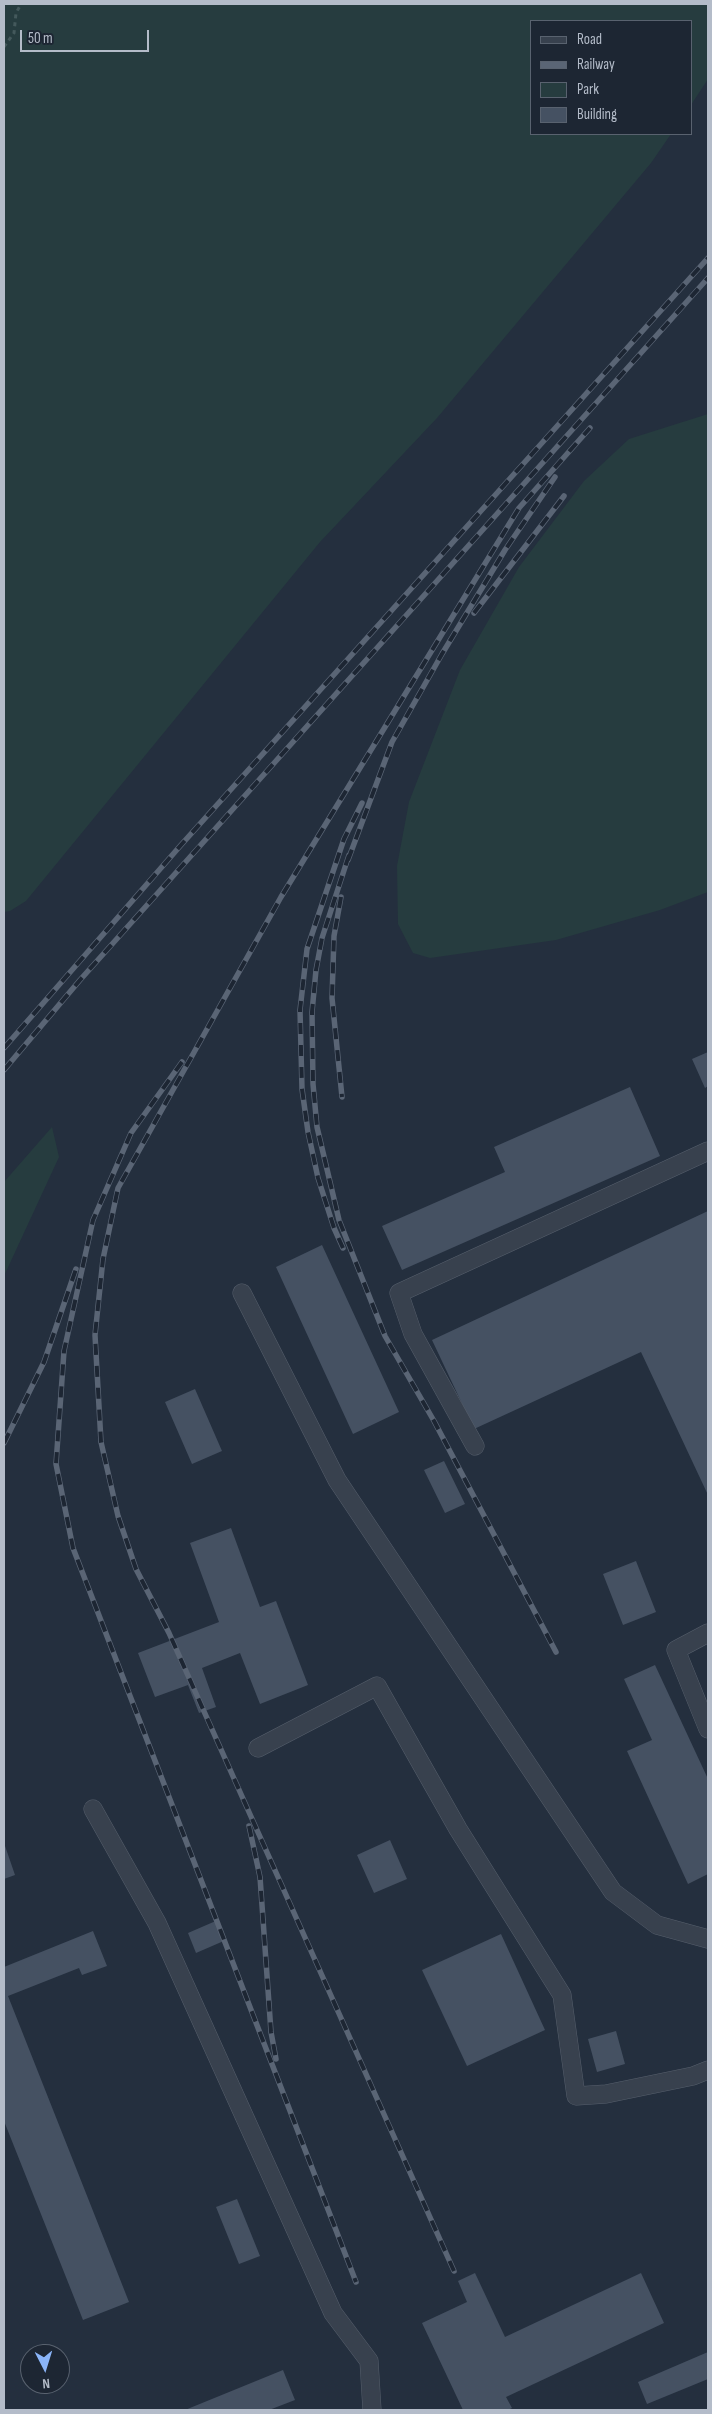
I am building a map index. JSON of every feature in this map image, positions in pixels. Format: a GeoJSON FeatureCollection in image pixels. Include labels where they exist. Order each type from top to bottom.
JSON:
{"type":"FeatureCollection","features":[{"type":"Feature","properties":{"kind":"lane"},"geometry":{"type":"LineString","coordinates":[[475,1446],[413,1334],[400,1293],[708,1151]]}},
{"type":"Feature","properties":{"kind":"lane"},"geometry":{"type":"LineString","coordinates":[[242,1294],[337,1480],[613,1892],[657,1925],[708,1939]]}},
{"type":"Feature","properties":{"kind":"lane"},"geometry":{"type":"LineString","coordinates":[[708,1633],[676,1650],[708,1729]]}},
{"type":"Feature","properties":{"kind":"lane"},"geometry":{"type":"LineString","coordinates":[[258,1748],[377,1686],[458,1829],[562,1995],[576,2096],[616,2092],[693,2076],[708,2070]]}},
{"type":"Feature","properties":{"kind":"lane"},"geometry":{"type":"LineString","coordinates":[[93,1809],[157,1923],[332,2313],[369,2361],[369,2409]]}},
{"type":"Feature","properties":{"kind":"path"},"geometry":{"type":"LineString","coordinates":[[4,47],[14,33],[16,14],[21,4]]}},
{"type":"Feature","properties":{"kind":"green space"},"geometry":{"type":"Polygon","coordinates":[[[4,4],[708,4],[708,79],[692,103],[692,20],[530,20],[530,135],[670,135],[651,163],[437,418],[320,542],[26,901],[10,911],[4,912],[4,4]]]}},
{"type":"Feature","properties":{"kind":"green space"},"geometry":{"type":"Polygon","coordinates":[[[708,414],[708,892],[660,910],[556,940],[430,958],[413,953],[398,924],[397,866],[409,802],[460,670],[519,567],[584,481],[629,439],[708,414]]]}},
{"type":"Feature","properties":{"kind":"green space"},"geometry":{"type":"Polygon","coordinates":[[[52,1127],[59,1157],[4,1276],[4,1182],[52,1127]]]}},
{"type":"Feature","properties":{"kind":"building"},"geometry":{"type":"Polygon","coordinates":[[[708,1052],[708,1086],[705,1088],[692,1059],[708,1052]]]}},
{"type":"Feature","properties":{"kind":"building"},"geometry":{"type":"Polygon","coordinates":[[[630,1087],[660,1156],[402,1270],[382,1226],[505,1172],[494,1147],[630,1087]]]}},
{"type":"Feature","properties":{"kind":"building"},"geometry":{"type":"Polygon","coordinates":[[[708,1211],[708,1495],[641,1352],[474,1429],[432,1340],[708,1211]]]}},
{"type":"Feature","properties":{"kind":"building"},"geometry":{"type":"Polygon","coordinates":[[[322,1245],[399,1412],[353,1434],[276,1267],[322,1245]]]}},
{"type":"Feature","properties":{"kind":"building"},"geometry":{"type":"Polygon","coordinates":[[[195,1389],[222,1451],[192,1464],[165,1402],[195,1389]]]}},
{"type":"Feature","properties":{"kind":"building"},"geometry":{"type":"Polygon","coordinates":[[[444,1461],[465,1504],[445,1513],[424,1470],[444,1461]]]}},
{"type":"Feature","properties":{"kind":"building"},"geometry":{"type":"Polygon","coordinates":[[[231,1528],[260,1607],[276,1601],[308,1685],[260,1704],[240,1653],[202,1668],[216,1707],[199,1713],[188,1685],[155,1697],[138,1653],[219,1622],[190,1543],[231,1528]]]}},
{"type":"Feature","properties":{"kind":"building"},"geometry":{"type":"Polygon","coordinates":[[[636,1561],[656,1612],[623,1625],[603,1574],[636,1561]]]}},
{"type":"Feature","properties":{"kind":"building"},"geometry":{"type":"Polygon","coordinates":[[[655,1665],[708,1779],[708,1874],[688,1884],[627,1751],[652,1740],[624,1679],[655,1665]]]}},
{"type":"Feature","properties":{"kind":"building"},"geometry":{"type":"Polygon","coordinates":[[[390,1840],[407,1879],[374,1893],[357,1855],[390,1840]]]}},
{"type":"Feature","properties":{"kind":"building"},"geometry":{"type":"Polygon","coordinates":[[[4,1843],[15,1875],[4,1879],[4,1843]]]}},
{"type":"Feature","properties":{"kind":"building"},"geometry":{"type":"Polygon","coordinates":[[[218,1920],[226,1940],[196,1953],[188,1933],[218,1920]]]}},
{"type":"Feature","properties":{"kind":"building"},"geometry":{"type":"Polygon","coordinates":[[[93,1931],[107,1966],[82,1975],[79,1968],[8,1996],[129,2302],[83,2320],[4,2121],[4,1967],[93,1931]]]}},
{"type":"Feature","properties":{"kind":"building"},"geometry":{"type":"Polygon","coordinates":[[[501,1934],[545,2030],[467,2066],[422,1970],[501,1934]]]}},
{"type":"Feature","properties":{"kind":"building"},"geometry":{"type":"Polygon","coordinates":[[[616,2031],[625,2064],[597,2072],[588,2039],[616,2031]]]}},
{"type":"Feature","properties":{"kind":"building"},"geometry":{"type":"Polygon","coordinates":[[[237,2199],[260,2256],[239,2264],[216,2207],[237,2199]]]}},
{"type":"Feature","properties":{"kind":"building"},"geometry":{"type":"Polygon","coordinates":[[[475,2273],[505,2337],[641,2273],[664,2323],[506,2397],[512,2408],[508,2410],[463,2410],[422,2323],[467,2302],[458,2281],[475,2273]]]}},
{"type":"Feature","properties":{"kind":"building"},"geometry":{"type":"Polygon","coordinates":[[[708,2352],[708,2379],[647,2404],[638,2382],[708,2352]]]}},
{"type":"Feature","properties":{"kind":"building"},"geometry":{"type":"Polygon","coordinates":[[[283,2370],[295,2400],[269,2410],[185,2410],[283,2370]]]}},
{"type":"Feature","properties":{"kind":"railway"},"geometry":{"type":"LineString","coordinates":[[4,1048],[181,845],[708,258]]}},
{"type":"Feature","properties":{"kind":"railway"},"geometry":{"type":"LineString","coordinates":[[4,1070],[80,980],[708,278]]}},
{"type":"Feature","properties":{"kind":"railway"},"geometry":{"type":"LineString","coordinates":[[454,2271],[169,1633],[136,1569],[118,1516],[101,1442],[95,1335],[103,1259],[118,1188],[281,897],[519,508],[590,428]]}},
{"type":"Feature","properties":{"kind":"railway"},"geometry":{"type":"LineString","coordinates":[[348,860],[392,742],[442,654],[505,550],[555,477]]}},
{"type":"Feature","properties":{"kind":"railway"},"geometry":{"type":"LineString","coordinates":[[474,613],[564,496]]}},
{"type":"Feature","properties":{"kind":"railway"},"geometry":{"type":"LineString","coordinates":[[343,1248],[334,1228],[318,1178],[308,1132],[302,1089],[300,1010],[307,949],[344,839],[362,803]]}},
{"type":"Feature","properties":{"kind":"railway"},"geometry":{"type":"LineString","coordinates":[[349,855],[322,938],[316,970],[312,1012],[313,1084],[317,1127],[339,1220],[385,1336],[434,1421],[556,1652]]}},
{"type":"Feature","properties":{"kind":"railway"},"geometry":{"type":"LineString","coordinates":[[341,897],[334,936],[332,998],[342,1097]]}},
{"type":"Feature","properties":{"kind":"railway"},"geometry":{"type":"LineString","coordinates":[[182,1062],[131,1133],[93,1220],[64,1351],[56,1464],[73,1548],[356,2282]]}},
{"type":"Feature","properties":{"kind":"railway"},"geometry":{"type":"LineString","coordinates":[[4,1443],[44,1362],[76,1269]]}},
{"type":"Feature","properties":{"kind":"railway"},"geometry":{"type":"LineString","coordinates":[[249,1826],[260,1877],[271,2032],[276,2059]]}}]}
